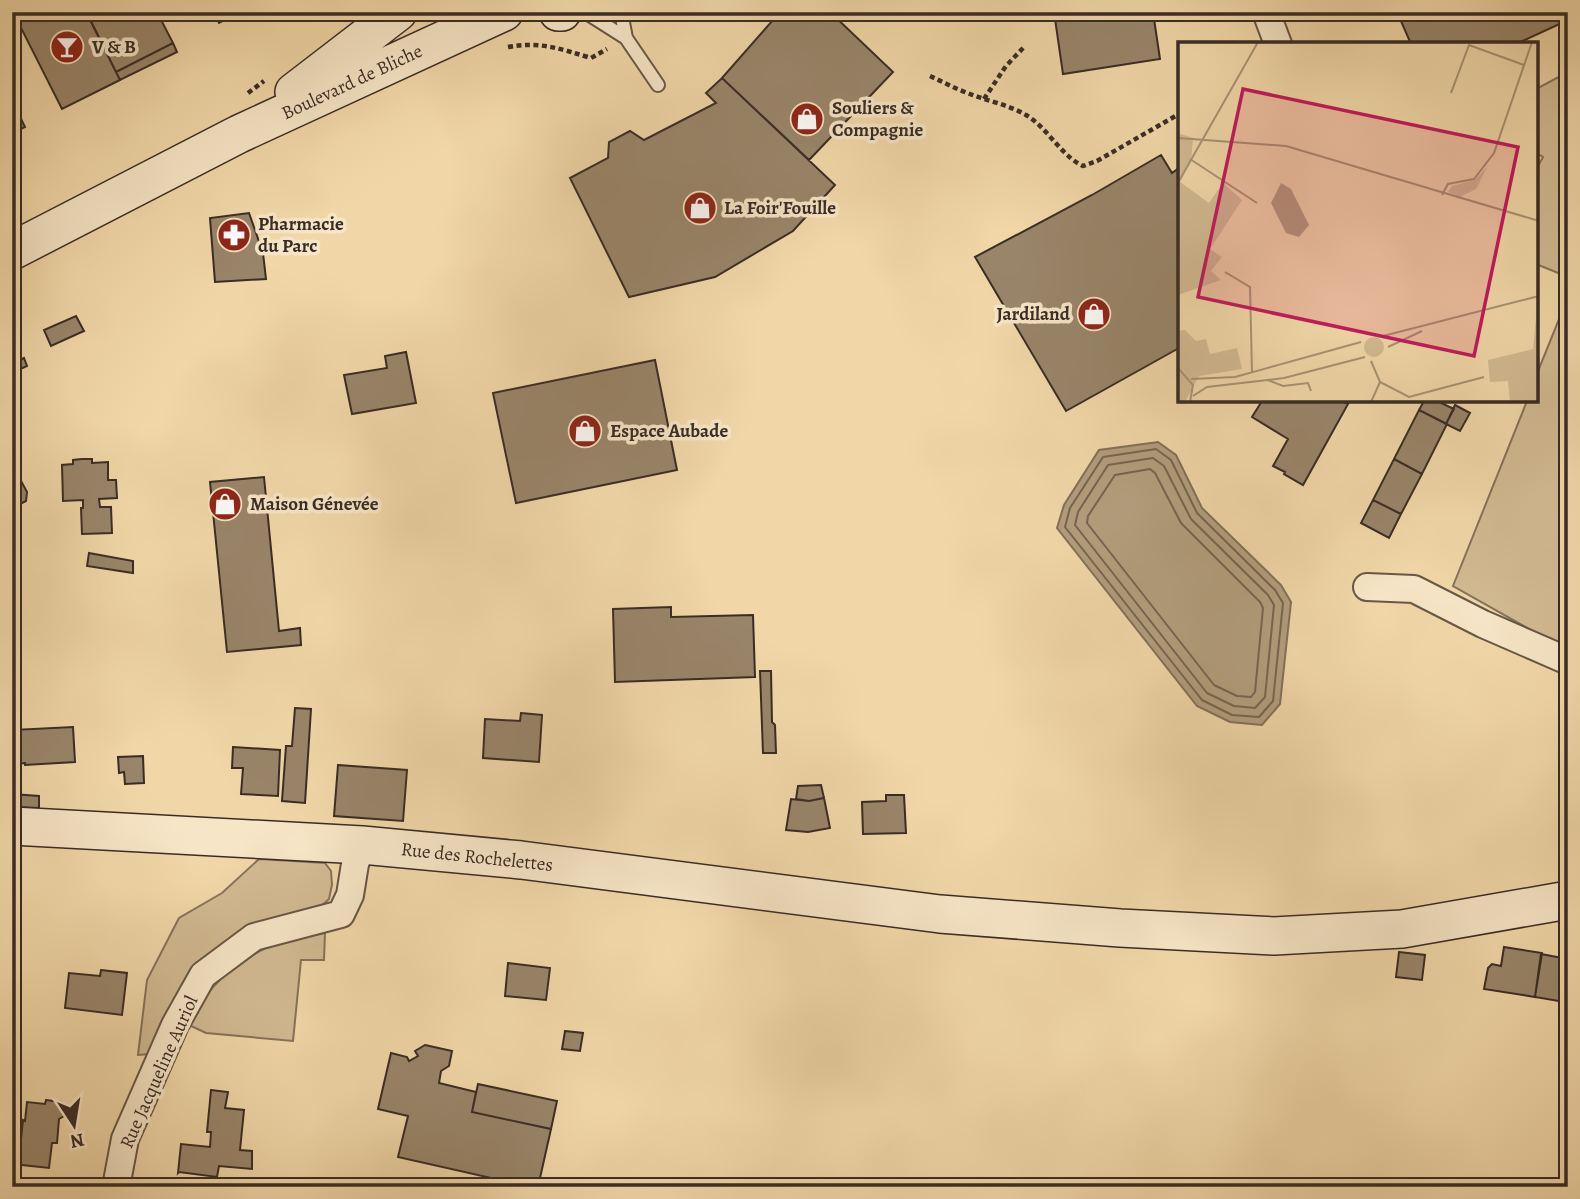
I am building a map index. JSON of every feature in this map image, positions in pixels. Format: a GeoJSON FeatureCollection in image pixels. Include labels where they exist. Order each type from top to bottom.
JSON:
{"type":"FeatureCollection","features":[{"type":"Feature","properties":{"kind":"street","name":"Boulevard de Bliche"},"geometry":{"type":"LineString","coordinates":[[239,134],[398,12]]}},
{"type":"Feature","properties":{"kind":"street","name":"Boulevard de Bliche"},"geometry":{"type":"LineString","coordinates":[[12,251],[239,134],[504,12]]}},
{"type":"Feature","properties":{"kind":"street"},"geometry":{"type":"LineString","coordinates":[[1266,12],[1277,42]]}},
{"type":"Feature","properties":{"kind":"street"},"geometry":{"type":"LineString","coordinates":[[1367,587],[1415,589],[1483,624],[1568,661]]}},
{"type":"Feature","properties":{"kind":"street","name":"Rue des Rochelettes"},"geometry":{"type":"LineString","coordinates":[[12,826],[362,845],[534,862],[940,914],[1120,928],[1274,936],[1402,929],[1568,900]]}},
{"type":"Feature","properties":{"kind":"street","name":"Rue Jacqueline Auriol"},"geometry":{"type":"LineString","coordinates":[[116,1187],[125,1139],[175,1025],[203,975],[254,937],[341,914],[350,895],[355,864],[362,845]]}},
{"type":"Feature","properties":{"kind":"lane"},"geometry":{"type":"LineString","coordinates":[[585,12],[626,38]]}},
{"type":"Feature","properties":{"kind":"lane"},"geometry":{"type":"LineString","coordinates":[[621,12],[626,38],[657,85]]}},
{"type":"Feature","properties":{"kind":"path"},"geometry":{"type":"LineString","coordinates":[[984,99],[1006,66],[1024,47]]}},
{"type":"Feature","properties":{"kind":"path"},"geometry":{"type":"LineString","coordinates":[[930,76],[1028,116],[1072,160],[1083,166],[1097,161],[1178,115]]}},
{"type":"Feature","properties":{"kind":"shaded area"},"geometry":{"type":"Polygon","coordinates":[[[1568,72],[1568,277],[1538,265],[1538,166],[1543,157],[1538,154],[1538,88],[1568,72]]]}},
{"type":"Feature","properties":{"kind":"shaded area"},"geometry":{"type":"Polygon","coordinates":[[[1568,297],[1568,651],[1453,586],[1527,402],[1538,402],[1538,371],[1568,297]]]}},
{"type":"Feature","properties":{"kind":"shaded area"},"geometry":{"type":"Polygon","coordinates":[[[259,859],[325,863],[331,871],[329,899],[317,910],[249,929],[150,1054],[138,1055],[147,980],[179,918],[222,893],[259,859]]]}},
{"type":"Feature","properties":{"kind":"shaded area"},"geometry":{"type":"Polygon","coordinates":[[[325,933],[324,960],[301,960],[293,1041],[206,1033],[189,1025],[213,987],[239,963],[281,942],[325,933]]]}},
{"type":"Feature","properties":{"kind":"water"},"geometry":{"type":"Polygon","coordinates":[[[1158,442],[1176,455],[1202,508],[1281,585],[1291,602],[1280,704],[1262,725],[1230,722],[1197,706],[1057,528],[1064,505],[1099,450],[1158,442]]]}},
{"type":"Feature","properties":{"kind":"building","name":"V & B"},"geometry":{"type":"Polygon","coordinates":[[[13,12],[86,12],[120,80],[62,109],[13,12]]]}},
{"type":"Feature","properties":{"kind":"building"},"geometry":{"type":"Polygon","coordinates":[[[109,12],[157,12],[173,43],[116,72],[91,21],[109,12]]]}},
{"type":"Feature","properties":{"kind":"building"},"geometry":{"type":"Polygon","coordinates":[[[213,12],[239,12],[219,23],[213,12]]]}},
{"type":"Feature","properties":{"kind":"building","name":"Souliers & Compagnie"},"geometry":{"type":"Polygon","coordinates":[[[780,12],[830,12],[893,72],[809,160],[722,78],[780,12]]]}},
{"type":"Feature","properties":{"kind":"building"},"geometry":{"type":"Polygon","coordinates":[[[1054,12],[1153,12],[1160,59],[1063,74],[1054,12]]]}},
{"type":"Feature","properties":{"kind":"building"},"geometry":{"type":"Polygon","coordinates":[[[1397,12],[1568,12],[1568,20],[1520,42],[1410,42],[1397,12]]]}},
{"type":"Feature","properties":{"kind":"building"},"geometry":{"type":"Polygon","coordinates":[[[173,43],[177,52],[120,80],[116,72],[173,43]]]}},
{"type":"Feature","properties":{"kind":"building","name":"La Foir'Fouille"},"geometry":{"type":"Polygon","coordinates":[[[722,78],[835,185],[793,231],[715,277],[629,297],[570,178],[608,158],[609,142],[630,131],[644,140],[716,103],[706,93],[722,78]]]}},
{"type":"Feature","properties":{"kind":"building"},"geometry":{"type":"Polygon","coordinates":[[[12,100],[25,127],[12,133],[12,100]]]}},
{"type":"Feature","properties":{"kind":"building","name":"Jardiland"},"geometry":{"type":"Polygon","coordinates":[[[1161,155],[1172,173],[1178,169],[1178,349],[1066,411],[975,257],[1161,155]]]}},
{"type":"Feature","properties":{"kind":"building","name":"Pharmacie du Parc"},"geometry":{"type":"Polygon","coordinates":[[[249,213],[263,253],[266,279],[215,282],[210,218],[249,213]]]}},
{"type":"Feature","properties":{"kind":"building"},"geometry":{"type":"Polygon","coordinates":[[[76,316],[84,331],[51,346],[44,330],[76,316]]]}},
{"type":"Feature","properties":{"kind":"building"},"geometry":{"type":"Polygon","coordinates":[[[406,352],[416,403],[352,414],[344,375],[387,368],[385,356],[406,352]]]}},
{"type":"Feature","properties":{"kind":"building"},"geometry":{"type":"Polygon","coordinates":[[[24,358],[27,366],[12,373],[12,364],[24,358]]]}},
{"type":"Feature","properties":{"kind":"building","name":"Espace Aubade"},"geometry":{"type":"Polygon","coordinates":[[[655,360],[677,470],[516,503],[493,393],[655,360]]]}},
{"type":"Feature","properties":{"kind":"building"},"geometry":{"type":"Polygon","coordinates":[[[1261,402],[1348,404],[1303,485],[1273,466],[1288,439],[1252,417],[1261,402]]]}},
{"type":"Feature","properties":{"kind":"building"},"geometry":{"type":"Polygon","coordinates":[[[1423,402],[1439,402],[1454,409],[1446,424],[1419,410],[1423,402]]]}},
{"type":"Feature","properties":{"kind":"building"},"geometry":{"type":"Polygon","coordinates":[[[1455,405],[1470,413],[1460,431],[1446,424],[1455,405]]]}},
{"type":"Feature","properties":{"kind":"building"},"geometry":{"type":"Polygon","coordinates":[[[1419,410],[1447,424],[1422,474],[1394,459],[1419,410]]]}},
{"type":"Feature","properties":{"kind":"building"},"geometry":{"type":"Polygon","coordinates":[[[92,459],[92,463],[108,462],[108,480],[116,480],[117,498],[99,499],[100,507],[111,507],[112,533],[82,534],[83,500],[63,501],[62,465],[73,464],[73,460],[92,459]]]}},
{"type":"Feature","properties":{"kind":"building"},"geometry":{"type":"Polygon","coordinates":[[[1394,459],[1422,474],[1401,514],[1373,500],[1394,459]]]}},
{"type":"Feature","properties":{"kind":"building"},"geometry":{"type":"Polygon","coordinates":[[[14,468],[27,492],[26,501],[12,508],[12,469],[14,468]]]}},
{"type":"Feature","properties":{"kind":"building"},"geometry":{"type":"Polygon","coordinates":[[[264,477],[279,631],[300,628],[301,645],[227,652],[210,482],[264,477]]]}},
{"type":"Feature","properties":{"kind":"building"},"geometry":{"type":"Polygon","coordinates":[[[1373,500],[1401,514],[1389,538],[1361,523],[1373,500]]]}},
{"type":"Feature","properties":{"kind":"building"},"geometry":{"type":"Polygon","coordinates":[[[89,553],[133,561],[133,573],[87,566],[89,553]]]}},
{"type":"Feature","properties":{"kind":"building"},"geometry":{"type":"Polygon","coordinates":[[[671,607],[671,617],[753,615],[755,677],[615,682],[613,609],[671,607]]]}},
{"type":"Feature","properties":{"kind":"building"},"geometry":{"type":"Polygon","coordinates":[[[760,671],[771,671],[772,722],[775,725],[776,753],[763,753],[760,671]]]}},
{"type":"Feature","properties":{"kind":"building"},"geometry":{"type":"Polygon","coordinates":[[[295,708],[311,709],[305,803],[282,801],[286,746],[292,746],[295,708]]]}},
{"type":"Feature","properties":{"kind":"building"},"geometry":{"type":"Polygon","coordinates":[[[521,713],[542,715],[539,762],[483,758],[485,719],[520,721],[521,713]]]}},
{"type":"Feature","properties":{"kind":"building"},"geometry":{"type":"Polygon","coordinates":[[[12,724],[13,730],[73,727],[75,762],[16,764],[15,752],[12,752],[12,724]]]}},
{"type":"Feature","properties":{"kind":"building"},"geometry":{"type":"Polygon","coordinates":[[[233,747],[280,750],[278,796],[241,794],[243,768],[232,768],[233,747]]]}},
{"type":"Feature","properties":{"kind":"building"},"geometry":{"type":"Polygon","coordinates":[[[143,756],[144,783],[125,784],[124,772],[119,773],[118,757],[143,756]]]}},
{"type":"Feature","properties":{"kind":"building"},"geometry":{"type":"Polygon","coordinates":[[[338,765],[407,770],[403,821],[334,816],[338,765]]]}},
{"type":"Feature","properties":{"kind":"building"},"geometry":{"type":"Polygon","coordinates":[[[821,785],[824,798],[809,801],[796,799],[798,786],[821,785]]]}},
{"type":"Feature","properties":{"kind":"building"},"geometry":{"type":"Polygon","coordinates":[[[12,794],[39,796],[39,808],[12,807],[12,794]]]}},
{"type":"Feature","properties":{"kind":"building"},"geometry":{"type":"Polygon","coordinates":[[[886,795],[904,795],[906,833],[863,834],[862,802],[886,801],[886,795]]]}},
{"type":"Feature","properties":{"kind":"building"},"geometry":{"type":"Polygon","coordinates":[[[824,798],[830,828],[808,832],[786,830],[791,799],[809,801],[824,798]]]}},
{"type":"Feature","properties":{"kind":"building"},"geometry":{"type":"Polygon","coordinates":[[[1504,947],[1542,953],[1535,997],[1484,989],[1488,968],[1492,964],[1501,966],[1504,947]]]}},
{"type":"Feature","properties":{"kind":"building"},"geometry":{"type":"Polygon","coordinates":[[[1399,952],[1425,955],[1422,980],[1396,977],[1399,952]]]}},
{"type":"Feature","properties":{"kind":"building"},"geometry":{"type":"Polygon","coordinates":[[[1541,954],[1568,959],[1568,1005],[1565,1005],[1565,1002],[1535,997],[1541,954]]]}},
{"type":"Feature","properties":{"kind":"building"},"geometry":{"type":"Polygon","coordinates":[[[508,963],[550,968],[546,1000],[505,996],[508,963]]]}},
{"type":"Feature","properties":{"kind":"building"},"geometry":{"type":"Polygon","coordinates":[[[101,970],[127,973],[122,1015],[65,1008],[69,973],[100,976],[101,970]]]}},
{"type":"Feature","properties":{"kind":"building"},"geometry":{"type":"Polygon","coordinates":[[[565,1031],[583,1033],[580,1051],[562,1049],[565,1031]]]}},
{"type":"Feature","properties":{"kind":"building"},"geometry":{"type":"Polygon","coordinates":[[[425,1045],[452,1051],[449,1066],[441,1071],[439,1083],[476,1092],[472,1112],[551,1129],[538,1187],[398,1157],[408,1116],[378,1109],[391,1053],[407,1057],[409,1061],[418,1056],[415,1051],[425,1045]]]}},
{"type":"Feature","properties":{"kind":"building"},"geometry":{"type":"Polygon","coordinates":[[[478,1084],[557,1101],[551,1129],[472,1112],[478,1084]]]}},
{"type":"Feature","properties":{"kind":"building"},"geometry":{"type":"Polygon","coordinates":[[[211,1090],[228,1092],[225,1108],[244,1110],[240,1150],[252,1151],[252,1169],[219,1166],[217,1177],[178,1173],[181,1144],[210,1147],[211,1132],[207,1132],[211,1090]]]}},
{"type":"Feature","properties":{"kind":"building"},"geometry":{"type":"Polygon","coordinates":[[[46,1100],[61,1102],[65,1106],[64,1116],[59,1119],[57,1143],[52,1143],[49,1168],[13,1164],[15,1138],[21,1139],[27,1102],[45,1104],[46,1100]]]}},
{"type":"Feature","properties":{"kind":"place","name":"V & B"},"geometry":{"type":"Point","coordinates":[67,47]}},
{"type":"Feature","properties":{"kind":"place","name":"Souliers & Compagnie"},"geometry":{"type":"Point","coordinates":[807,119]}},
{"type":"Feature","properties":{"kind":"place","name":"La Foir'Fouille"},"geometry":{"type":"Point","coordinates":[700,208]}},
{"type":"Feature","properties":{"kind":"place","name":"Pharmacie du Parc"},"geometry":{"type":"Point","coordinates":[234,235]}},
{"type":"Feature","properties":{"kind":"place","name":"Jardiland"},"geometry":{"type":"Point","coordinates":[1094,314]}},
{"type":"Feature","properties":{"kind":"place","name":"Espace Aubade"},"geometry":{"type":"Point","coordinates":[585,431]}},
{"type":"Feature","properties":{"kind":"place","name":"Maison Génevée"},"geometry":{"type":"Point","coordinates":[225,504]}}]}
